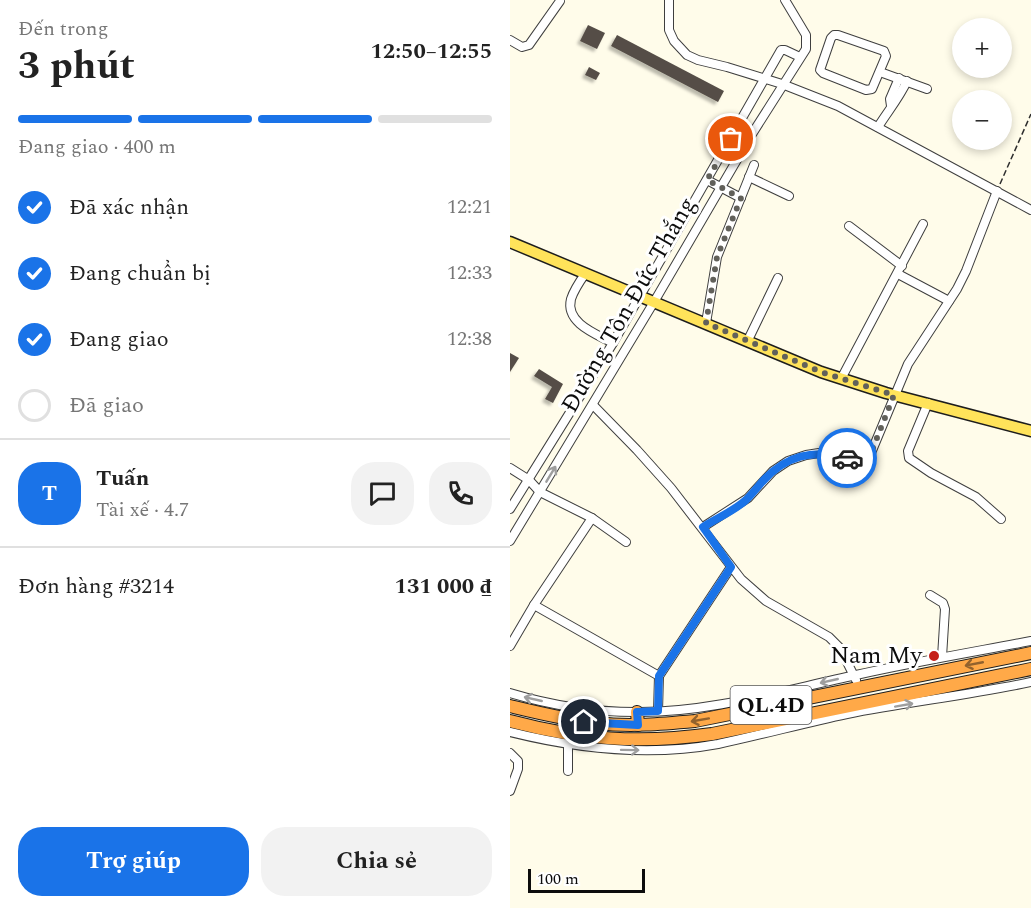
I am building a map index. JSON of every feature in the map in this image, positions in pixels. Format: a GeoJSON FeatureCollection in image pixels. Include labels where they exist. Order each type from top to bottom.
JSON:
{"type":"FeatureCollection","features":[{"type":"Feature","properties":{"kind":"highway","name":"QL.4D"},"geometry":{"type":"LineString","coordinates":[[510,706],[579,721],[638,719],[695,721],[856,681],[1031,653]]}},
{"type":"Feature","properties":{"kind":"highway","name":"QL.4D"},"geometry":{"type":"LineString","coordinates":[[510,721],[594,738],[652,745],[1031,669]]}},
{"type":"Feature","properties":{"kind":"main road"},"geometry":{"type":"LineString","coordinates":[[510,242],[841,379],[1031,431]]}},
{"type":"Feature","properties":{"kind":"street"},"geometry":{"type":"LineString","coordinates":[[669,0],[669,30],[674,42],[682,51],[698,60],[727,66],[782,84],[838,106],[1031,210]]}},
{"type":"Feature","properties":{"kind":"street"},"geometry":{"type":"LineString","coordinates":[[785,0],[807,40],[806,49],[800,57]]}},
{"type":"Feature","properties":{"kind":"street"},"geometry":{"type":"LineString","coordinates":[[510,40],[522,47],[530,45],[560,1]]}},
{"type":"Feature","properties":{"kind":"street"},"geometry":{"type":"LineString","coordinates":[[838,35],[884,51],[886,56],[880,72],[874,88],[868,90],[822,73],[820,68],[831,38],[838,35]]}},
{"type":"Feature","properties":{"kind":"street","name":"Đường Tôn Đức Thắng"},"geometry":{"type":"LineString","coordinates":[[510,509],[613,343],[781,50],[800,57],[720,187],[593,405],[510,541]]}},
{"type":"Feature","properties":{"kind":"street"},"geometry":{"type":"LineString","coordinates":[[880,72],[927,89]]}},
{"type":"Feature","properties":{"kind":"street"},"geometry":{"type":"LineString","coordinates":[[878,127],[903,80]]}},
{"type":"Feature","properties":{"kind":"street"},"geometry":{"type":"LineString","coordinates":[[706,323],[717,257],[754,165]]}},
{"type":"Feature","properties":{"kind":"street"},"geometry":{"type":"LineString","coordinates":[[749,177],[789,196]]}},
{"type":"Feature","properties":{"kind":"street"},"geometry":{"type":"LineString","coordinates":[[707,180],[741,198]]}},
{"type":"Feature","properties":{"kind":"street"},"geometry":{"type":"LineString","coordinates":[[703,527],[742,503],[773,471],[788,461],[819,453],[830,453],[859,460],[871,453],[908,364],[966,271],[997,191]]}},
{"type":"Feature","properties":{"kind":"street"},"geometry":{"type":"LineString","coordinates":[[841,379],[923,224]]}},
{"type":"Feature","properties":{"kind":"street"},"geometry":{"type":"LineString","coordinates":[[849,226],[900,270],[949,301]]}},
{"type":"Feature","properties":{"kind":"street"},"geometry":{"type":"LineString","coordinates":[[585,273],[570,304],[573,316],[588,330],[613,343]]}},
{"type":"Feature","properties":{"kind":"street"},"geometry":{"type":"LineString","coordinates":[[748,340],[778,278]]}},
{"type":"Feature","properties":{"kind":"street"},"geometry":{"type":"LineString","coordinates":[[928,403],[908,451],[909,458],[931,474],[976,497],[1001,519]]}},
{"type":"Feature","properties":{"kind":"street"},"geometry":{"type":"LineString","coordinates":[[593,405],[637,450],[703,527],[731,567],[766,601],[829,637],[840,648],[856,681]]}},
{"type":"Feature","properties":{"kind":"street"},"geometry":{"type":"LineString","coordinates":[[510,468],[529,480],[540,492],[592,518],[626,542]]}},
{"type":"Feature","properties":{"kind":"street"},"geometry":{"type":"LineString","coordinates":[[510,646],[534,605],[592,518]]}},
{"type":"Feature","properties":{"kind":"street"},"geometry":{"type":"LineString","coordinates":[[658,711],[659,676],[731,567]]}},
{"type":"Feature","properties":{"kind":"street"},"geometry":{"type":"LineString","coordinates":[[930,595],[943,603],[945,609],[942,657]]}},
{"type":"Feature","properties":{"kind":"street"},"geometry":{"type":"LineString","coordinates":[[534,605],[659,676]]}},
{"type":"Feature","properties":{"kind":"street"},"geometry":{"type":"LineString","coordinates":[[510,693],[533,700],[638,719],[658,711],[723,704],[856,681],[942,657],[1031,641]]}},
{"type":"Feature","properties":{"kind":"street"},"geometry":{"type":"LineString","coordinates":[[510,732],[596,748],[716,744],[847,714],[1031,682]]}},
{"type":"Feature","properties":{"kind":"street"},"geometry":{"type":"LineString","coordinates":[[568,743],[568,771]]}},
{"type":"Feature","properties":{"kind":"street"},"geometry":{"type":"LineString","coordinates":[[510,753],[518,761],[518,769],[510,790]]}},
{"type":"Feature","properties":{"kind":"path"},"geometry":{"type":"LineString","coordinates":[[997,191],[1010,157],[1031,114]]}},
{"type":"Feature","properties":{"kind":"building"},"geometry":{"type":"Polygon","coordinates":[[[588,25],[605,33],[597,49],[580,41],[588,25]]]}},
{"type":"Feature","properties":{"kind":"building"},"geometry":{"type":"Polygon","coordinates":[[[617,35],[724,91],[718,102],[611,46],[617,35]]]}},
{"type":"Feature","properties":{"kind":"building"},"geometry":{"type":"Polygon","coordinates":[[[589,67],[600,73],[596,80],[585,75],[589,67]]]}},
{"type":"Feature","properties":{"kind":"building"},"geometry":{"type":"Polygon","coordinates":[[[510,353],[519,358],[510,372],[510,353]]]}},
{"type":"Feature","properties":{"kind":"building"},"geometry":{"type":"Polygon","coordinates":[[[539,369],[563,384],[553,403],[545,399],[552,387],[534,376],[539,369]]]}},
{"type":"Feature","properties":{"kind":"way so far"},"geometry":{"type":"LineString","coordinates":[[731,139],[707,180],[741,198],[717,257],[706,323],[821,372],[894,395],[871,453],[859,460],[847,458]]}},
{"type":"Feature","properties":{"kind":"place","name":"Nam My"},"geometry":{"type":"Point","coordinates":[934,656]}},
{"type":"Feature","properties":{"kind":"route"},"geometry":{"type":"LineString","coordinates":[[584,722],[638,725],[637,712],[658,711],[659,676],[731,567],[703,527],[742,503],[773,471],[788,461],[819,453],[830,453],[847,458]]}}]}
